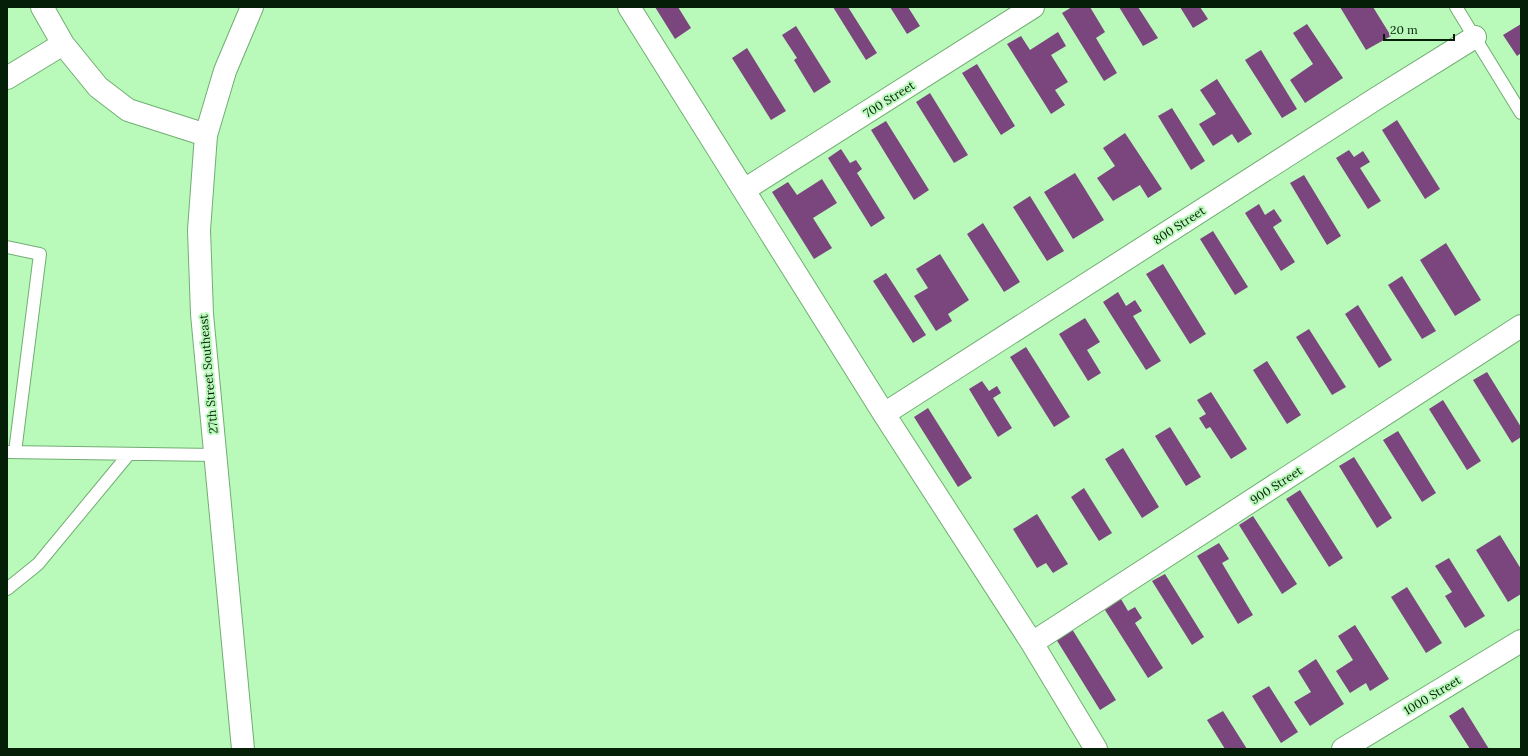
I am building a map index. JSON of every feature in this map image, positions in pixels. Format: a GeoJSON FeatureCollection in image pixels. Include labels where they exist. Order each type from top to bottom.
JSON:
{"type":"FeatureCollection","features":[{"type":"Feature","properties":{"kind":"street"},"geometry":{"type":"LineString","coordinates":[[42,7],[63,44],[98,87],[128,110],[206,135]]}},
{"type":"Feature","properties":{"kind":"street","name":"27th Street Southeast"},"geometry":{"type":"LineString","coordinates":[[243,749],[202,314],[199,230],[206,135],[225,71],[252,7]]}},
{"type":"Feature","properties":{"kind":"street"},"geometry":{"type":"LineString","coordinates":[[629,7],[884,414],[1032,644],[1096,749]]}},
{"type":"Feature","properties":{"kind":"street","name":"700 Street"},"geometry":{"type":"LineString","coordinates":[[744,190],[1033,7]]}},
{"type":"Feature","properties":{"kind":"street","name":"800 Street"},"geometry":{"type":"LineString","coordinates":[[884,414],[1377,98],[1475,37]]}},
{"type":"Feature","properties":{"kind":"street"},"geometry":{"type":"LineString","coordinates":[[7,78],[63,44]]}},
{"type":"Feature","properties":{"kind":"street","name":"900 Street"},"geometry":{"type":"LineString","coordinates":[[1032,644],[1521,326]]}},
{"type":"Feature","properties":{"kind":"street","name":"1000 Street"},"geometry":{"type":"LineString","coordinates":[[1343,749],[1521,642]]}},
{"type":"Feature","properties":{"kind":"lane"},"geometry":{"type":"LineString","coordinates":[[1456,7],[1521,113]]}},
{"type":"Feature","properties":{"kind":"lane"},"geometry":{"type":"LineString","coordinates":[[7,247],[40,254],[11,452],[215,455]]}},
{"type":"Feature","properties":{"kind":"lane"},"geometry":{"type":"LineString","coordinates":[[7,589],[38,564],[129,454]]}},
{"type":"Feature","properties":{"kind":"building"},"geometry":{"type":"Polygon","coordinates":[[[655,7],[678,7],[691,28],[675,39],[655,7]]]}},
{"type":"Feature","properties":{"kind":"building"},"geometry":{"type":"Polygon","coordinates":[[[833,7],[848,7],[877,53],[866,60],[833,7]]]}},
{"type":"Feature","properties":{"kind":"building"},"geometry":{"type":"Polygon","coordinates":[[[890,7],[908,7],[920,26],[907,34],[890,7]]]}},
{"type":"Feature","properties":{"kind":"building"},"geometry":{"type":"Polygon","coordinates":[[[1072,7],[1090,7],[1105,32],[1096,38],[1117,73],[1104,81],[1062,13],[1072,7]]]}},
{"type":"Feature","properties":{"kind":"building"},"geometry":{"type":"Polygon","coordinates":[[[1119,7],[1138,7],[1158,38],[1143,46],[1119,7]]]}},
{"type":"Feature","properties":{"kind":"building"},"geometry":{"type":"Polygon","coordinates":[[[1180,7],[1200,7],[1208,19],[1193,28],[1180,7]]]}},
{"type":"Feature","properties":{"kind":"building"},"geometry":{"type":"Polygon","coordinates":[[[1340,7],[1373,7],[1391,36],[1366,50],[1340,7]]]}},
{"type":"Feature","properties":{"kind":"building"},"geometry":{"type":"Polygon","coordinates":[[[1307,24],[1343,78],[1305,103],[1290,80],[1313,64],[1293,33],[1307,24]]]}},
{"type":"Feature","properties":{"kind":"building"},"geometry":{"type":"Polygon","coordinates":[[[1521,24],[1521,53],[1517,56],[1503,35],[1521,24]]]}},
{"type":"Feature","properties":{"kind":"building"},"geometry":{"type":"Polygon","coordinates":[[[796,26],[831,82],[814,93],[794,60],[797,58],[782,35],[796,26]]]}},
{"type":"Feature","properties":{"kind":"building"},"geometry":{"type":"Polygon","coordinates":[[[1058,32],[1066,46],[1051,55],[1068,82],[1055,90],[1065,105],[1051,114],[1007,44],[1021,36],[1030,50],[1058,32]]]}},
{"type":"Feature","properties":{"kind":"building"},"geometry":{"type":"Polygon","coordinates":[[[747,48],[786,111],[771,120],[732,58],[747,48]]]}},
{"type":"Feature","properties":{"kind":"building"},"geometry":{"type":"Polygon","coordinates":[[[1261,50],[1297,109],[1282,118],[1245,60],[1261,50]]]}},
{"type":"Feature","properties":{"kind":"building"},"geometry":{"type":"Polygon","coordinates":[[[977,64],[1015,126],[1001,135],[962,73],[977,64]]]}},
{"type":"Feature","properties":{"kind":"building"},"geometry":{"type":"Polygon","coordinates":[[[1217,79],[1252,134],[1238,143],[1232,134],[1213,146],[1199,124],[1216,114],[1200,90],[1217,79]]]}},
{"type":"Feature","properties":{"kind":"building"},"geometry":{"type":"Polygon","coordinates":[[[930,93],[968,155],[954,163],[916,102],[930,93]]]}},
{"type":"Feature","properties":{"kind":"building"},"geometry":{"type":"Polygon","coordinates":[[[1172,108],[1205,161],[1191,170],[1158,116],[1172,108]]]}},
{"type":"Feature","properties":{"kind":"building"},"geometry":{"type":"Polygon","coordinates":[[[1397,120],[1440,189],[1425,199],[1382,130],[1397,120]]]}},
{"type":"Feature","properties":{"kind":"building"},"geometry":{"type":"Polygon","coordinates":[[[886,121],[929,190],[914,200],[871,130],[886,121]]]}},
{"type":"Feature","properties":{"kind":"building"},"geometry":{"type":"Polygon","coordinates":[[[1125,133],[1162,189],[1148,198],[1140,185],[1113,201],[1097,178],[1115,166],[1103,148],[1125,133]]]}},
{"type":"Feature","properties":{"kind":"building"},"geometry":{"type":"Polygon","coordinates":[[[841,149],[850,163],[856,160],[862,169],[857,173],[885,218],[871,227],[828,158],[841,149]]]}},
{"type":"Feature","properties":{"kind":"building"},"geometry":{"type":"Polygon","coordinates":[[[1349,150],[1354,157],[1363,151],[1370,162],[1360,168],[1381,201],[1368,209],[1336,158],[1349,150]]]}},
{"type":"Feature","properties":{"kind":"building"},"geometry":{"type":"Polygon","coordinates":[[[1075,173],[1104,220],[1073,239],[1044,192],[1075,173]]]}},
{"type":"Feature","properties":{"kind":"building"},"geometry":{"type":"Polygon","coordinates":[[[1304,175],[1341,236],[1327,245],[1290,183],[1304,175]]]}},
{"type":"Feature","properties":{"kind":"building"},"geometry":{"type":"Polygon","coordinates":[[[822,179],[837,203],[813,218],[832,248],[814,259],[772,192],[788,182],[797,195],[822,179]]]}},
{"type":"Feature","properties":{"kind":"building"},"geometry":{"type":"Polygon","coordinates":[[[1030,196],[1064,251],[1047,261],[1013,207],[1030,196]]]}},
{"type":"Feature","properties":{"kind":"building"},"geometry":{"type":"Polygon","coordinates":[[[1259,204],[1265,215],[1274,209],[1282,221],[1273,227],[1295,262],[1281,271],[1245,213],[1259,204]]]}},
{"type":"Feature","properties":{"kind":"building"},"geometry":{"type":"Polygon","coordinates":[[[983,223],[1020,282],[1004,292],[967,234],[983,223]]]}},
{"type":"Feature","properties":{"kind":"building"},"geometry":{"type":"Polygon","coordinates":[[[1213,231],[1248,287],[1235,295],[1200,239],[1213,231]]]}},
{"type":"Feature","properties":{"kind":"building"},"geometry":{"type":"Polygon","coordinates":[[[1446,243],[1481,300],[1455,316],[1420,260],[1446,243]]]}},
{"type":"Feature","properties":{"kind":"building"},"geometry":{"type":"Polygon","coordinates":[[[940,254],[969,300],[948,314],[952,321],[936,331],[914,296],[928,288],[916,269],[940,254]]]}},
{"type":"Feature","properties":{"kind":"building"},"geometry":{"type":"Polygon","coordinates":[[[1163,264],[1206,334],[1190,344],[1146,274],[1163,264]]]}},
{"type":"Feature","properties":{"kind":"building"},"geometry":{"type":"Polygon","coordinates":[[[886,273],[926,335],[913,343],[873,281],[886,273]]]}},
{"type":"Feature","properties":{"kind":"building"},"geometry":{"type":"Polygon","coordinates":[[[1402,276],[1436,331],[1422,339],[1388,285],[1402,276]]]}},
{"type":"Feature","properties":{"kind":"building"},"geometry":{"type":"Polygon","coordinates":[[[1118,292],[1126,306],[1135,300],[1142,311],[1133,316],[1161,361],[1146,370],[1103,302],[1118,292]]]}},
{"type":"Feature","properties":{"kind":"building"},"geometry":{"type":"Polygon","coordinates":[[[1358,305],[1392,360],[1379,368],[1345,314],[1358,305]]]}},
{"type":"Feature","properties":{"kind":"building"},"geometry":{"type":"Polygon","coordinates":[[[1085,318],[1100,342],[1087,350],[1101,373],[1088,381],[1059,334],[1085,318]]]}},
{"type":"Feature","properties":{"kind":"building"},"geometry":{"type":"Polygon","coordinates":[[[1309,329],[1346,387],[1332,395],[1296,337],[1309,329]]]}},
{"type":"Feature","properties":{"kind":"building"},"geometry":{"type":"Polygon","coordinates":[[[1026,347],[1070,417],[1054,427],[1010,357],[1026,347]]]}},
{"type":"Feature","properties":{"kind":"building"},"geometry":{"type":"Polygon","coordinates":[[[1267,361],[1301,415],[1287,424],[1253,370],[1267,361]]]}},
{"type":"Feature","properties":{"kind":"building"},"geometry":{"type":"Polygon","coordinates":[[[1487,372],[1521,427],[1521,437],[1512,443],[1473,380],[1487,372]]]}},
{"type":"Feature","properties":{"kind":"building"},"geometry":{"type":"Polygon","coordinates":[[[982,381],[989,391],[997,386],[1001,393],[993,398],[1012,428],[998,437],[969,389],[982,381]]]}},
{"type":"Feature","properties":{"kind":"building"},"geometry":{"type":"Polygon","coordinates":[[[1211,392],[1247,449],[1231,459],[1210,427],[1206,429],[1199,418],[1206,414],[1197,400],[1211,392]]]}},
{"type":"Feature","properties":{"kind":"building"},"geometry":{"type":"Polygon","coordinates":[[[1443,400],[1481,461],[1467,470],[1429,409],[1443,400]]]}},
{"type":"Feature","properties":{"kind":"building"},"geometry":{"type":"Polygon","coordinates":[[[928,408],[972,478],[958,487],[914,417],[928,408]]]}},
{"type":"Feature","properties":{"kind":"building"},"geometry":{"type":"Polygon","coordinates":[[[1170,427],[1201,477],[1186,486],[1155,436],[1170,427]]]}},
{"type":"Feature","properties":{"kind":"building"},"geometry":{"type":"Polygon","coordinates":[[[1398,431],[1436,493],[1422,502],[1383,440],[1398,431]]]}},
{"type":"Feature","properties":{"kind":"building"},"geometry":{"type":"Polygon","coordinates":[[[1123,448],[1159,507],[1142,518],[1105,459],[1123,448]]]}},
{"type":"Feature","properties":{"kind":"building"},"geometry":{"type":"Polygon","coordinates":[[[1354,457],[1392,518],[1377,528],[1339,466],[1354,457]]]}},
{"type":"Feature","properties":{"kind":"building"},"geometry":{"type":"Polygon","coordinates":[[[1084,488],[1112,533],[1099,541],[1071,497],[1084,488]]]}},
{"type":"Feature","properties":{"kind":"building"},"geometry":{"type":"Polygon","coordinates":[[[1300,490],[1343,558],[1329,567],[1286,499],[1300,490]]]}},
{"type":"Feature","properties":{"kind":"building"},"geometry":{"type":"Polygon","coordinates":[[[1037,514],[1068,564],[1053,573],[1046,563],[1037,568],[1013,529],[1037,514]]]}},
{"type":"Feature","properties":{"kind":"building"},"geometry":{"type":"Polygon","coordinates":[[[1253,516],[1297,584],[1282,594],[1239,525],[1253,516]]]}},
{"type":"Feature","properties":{"kind":"building"},"geometry":{"type":"Polygon","coordinates":[[[1500,535],[1521,569],[1521,594],[1508,602],[1476,550],[1500,535]]]}},
{"type":"Feature","properties":{"kind":"building"},"geometry":{"type":"Polygon","coordinates":[[[1219,543],[1229,559],[1222,563],[1253,615],[1238,624],[1197,556],[1219,543]]]}},
{"type":"Feature","properties":{"kind":"building"},"geometry":{"type":"Polygon","coordinates":[[[1449,558],[1485,616],[1465,628],[1445,596],[1452,592],[1435,566],[1449,558]]]}},
{"type":"Feature","properties":{"kind":"building"},"geometry":{"type":"Polygon","coordinates":[[[1165,574],[1204,637],[1192,645],[1152,581],[1165,574]]]}},
{"type":"Feature","properties":{"kind":"building"},"geometry":{"type":"Polygon","coordinates":[[[1407,587],[1442,643],[1426,653],[1391,597],[1407,587]]]}},
{"type":"Feature","properties":{"kind":"building"},"geometry":{"type":"Polygon","coordinates":[[[1121,599],[1128,611],[1135,607],[1142,618],[1135,623],[1163,668],[1148,678],[1105,610],[1121,599]]]}},
{"type":"Feature","properties":{"kind":"building"},"geometry":{"type":"Polygon","coordinates":[[[1355,625],[1389,679],[1370,691],[1366,683],[1350,693],[1336,671],[1353,660],[1338,636],[1355,625]]]}},
{"type":"Feature","properties":{"kind":"building"},"geometry":{"type":"Polygon","coordinates":[[[1072,629],[1116,700],[1100,710],[1056,639],[1072,629]]]}},
{"type":"Feature","properties":{"kind":"building"},"geometry":{"type":"Polygon","coordinates":[[[1316,659],[1344,704],[1310,726],[1294,702],[1311,692],[1298,671],[1316,659]]]}},
{"type":"Feature","properties":{"kind":"building"},"geometry":{"type":"Polygon","coordinates":[[[1269,686],[1298,732],[1281,743],[1252,696],[1269,686]]]}},
{"type":"Feature","properties":{"kind":"building"},"geometry":{"type":"Polygon","coordinates":[[[1463,707],[1489,749],[1470,749],[1449,716],[1463,707]]]}},
{"type":"Feature","properties":{"kind":"building"},"geometry":{"type":"Polygon","coordinates":[[[1223,711],[1247,749],[1225,749],[1207,720],[1223,711]]]}}]}
